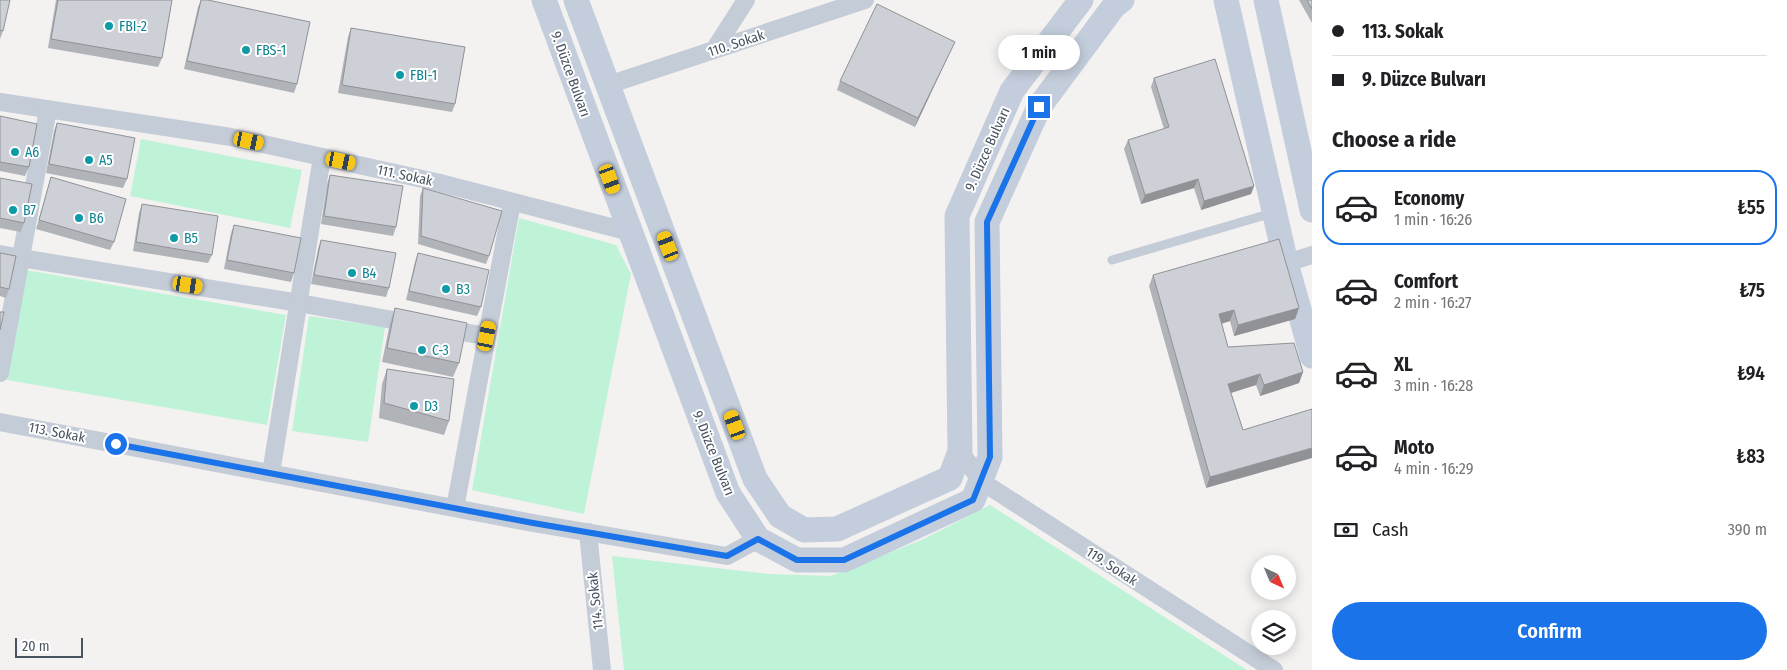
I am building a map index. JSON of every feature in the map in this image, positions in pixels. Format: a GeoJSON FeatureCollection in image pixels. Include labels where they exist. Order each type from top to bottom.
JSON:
{"type":"FeatureCollection","features":[{"type":"Feature","properties":{"kind":"main road","name":"9. Düzce Bulvarı"},"geometry":{"type":"LineString","coordinates":[[544,0],[728,493],[758,539],[797,560],[844,560],[973,500],[990,457],[987,222],[1039,107],[1114,6],[1122,0]]}},
{"type":"Feature","properties":{"kind":"main road","name":"9. Düzce Bulvarı"},"geometry":{"type":"LineString","coordinates":[[576,0],[755,479],[780,516],[804,530],[837,529],[950,478],[960,451],[957,216],[1012,91],[1081,0]]}},
{"type":"Feature","properties":{"kind":"main road"},"geometry":{"type":"LineString","coordinates":[[1226,0],[1286,263],[1312,356]]}},
{"type":"Feature","properties":{"kind":"main road"},"geometry":{"type":"LineString","coordinates":[[1266,0],[1312,210]]}},
{"type":"Feature","properties":{"kind":"street"},"geometry":{"type":"LineString","coordinates":[[714,50],[746,0]]}},
{"type":"Feature","properties":{"kind":"street","name":"110. Sokak"},"geometry":{"type":"LineString","coordinates":[[608,86],[864,0]]}},
{"type":"Feature","properties":{"kind":"street","name":"111. Sokak"},"geometry":{"type":"LineString","coordinates":[[0,102],[230,137],[436,182],[630,232]]}},
{"type":"Feature","properties":{"kind":"street"},"geometry":{"type":"LineString","coordinates":[[0,373],[48,109]]}},
{"type":"Feature","properties":{"kind":"street"},"geometry":{"type":"LineString","coordinates":[[271,473],[322,157]]}},
{"type":"Feature","properties":{"kind":"street"},"geometry":{"type":"LineString","coordinates":[[455,508],[512,202]]}},
{"type":"Feature","properties":{"kind":"street"},"geometry":{"type":"LineString","coordinates":[[0,254],[487,336]]}},
{"type":"Feature","properties":{"kind":"street"},"geometry":{"type":"LineString","coordinates":[[1286,263],[1312,255]]}},
{"type":"Feature","properties":{"kind":"street","name":"113. Sokak"},"geometry":{"type":"LineString","coordinates":[[0,422],[455,508],[727,556],[758,539]]}},
{"type":"Feature","properties":{"kind":"street","name":"119. Sokak"},"geometry":{"type":"LineString","coordinates":[[960,451],[980,481],[1274,670]]}},
{"type":"Feature","properties":{"kind":"street","name":"114. Sokak"},"geometry":{"type":"LineString","coordinates":[[588,532],[602,670]]}},
{"type":"Feature","properties":{"kind":"lane"},"geometry":{"type":"LineString","coordinates":[[1112,260],[1275,212]]}},
{"type":"Feature","properties":{"kind":"green space"},"geometry":{"type":"Polygon","coordinates":[[[141,139],[302,170],[290,228],[130,196],[141,139]]]}},
{"type":"Feature","properties":{"kind":"green space"},"geometry":{"type":"Polygon","coordinates":[[[519,218],[616,245],[631,274],[584,514],[472,490],[519,218]]]}},
{"type":"Feature","properties":{"kind":"green space"},"geometry":{"type":"Polygon","coordinates":[[[26,270],[286,315],[267,425],[7,380],[26,270]]]}},
{"type":"Feature","properties":{"kind":"green space"},"geometry":{"type":"Polygon","coordinates":[[[309,316],[385,327],[368,442],[292,431],[309,316]]]}},
{"type":"Feature","properties":{"kind":"green space"},"geometry":{"type":"Polygon","coordinates":[[[990,505],[1247,670],[624,670],[612,556],[769,574],[831,576],[924,539],[990,505]]]}},
{"type":"Feature","properties":{"kind":"building"},"geometry":{"type":"Polygon","coordinates":[[[0,0],[10,0],[3,31],[0,30],[0,0]]]}},
{"type":"Feature","properties":{"kind":"building","name":"FBI-2"},"geometry":{"type":"Polygon","coordinates":[[[58,0],[172,0],[162,58],[51,39],[58,0]]]}},
{"type":"Feature","properties":{"kind":"building","name":"FBS-1"},"geometry":{"type":"Polygon","coordinates":[[[201,0],[310,22],[297,84],[187,61],[201,0]]]}},
{"type":"Feature","properties":{"kind":"building"},"geometry":{"type":"Polygon","coordinates":[[[1307,0],[1312,0],[1312,9],[1307,0]]]}},
{"type":"Feature","properties":{"kind":"building"},"geometry":{"type":"Polygon","coordinates":[[[877,4],[955,42],[918,118],[840,81],[877,4]]]}},
{"type":"Feature","properties":{"kind":"building","name":"FBI-1"},"geometry":{"type":"Polygon","coordinates":[[[351,28],[465,47],[455,104],[342,85],[351,28]]]}},
{"type":"Feature","properties":{"kind":"building"},"geometry":{"type":"Polygon","coordinates":[[[1215,59],[1254,186],[1204,201],[1198,179],[1145,195],[1128,140],[1169,127],[1154,78],[1215,59]]]}},
{"type":"Feature","properties":{"kind":"building","name":"A6"},"geometry":{"type":"Polygon","coordinates":[[[0,116],[37,124],[29,167],[0,162],[0,116]]]}},
{"type":"Feature","properties":{"kind":"building","name":"A5"},"geometry":{"type":"Polygon","coordinates":[[[57,123],[135,138],[127,179],[49,164],[57,123]]]}},
{"type":"Feature","properties":{"kind":"building"},"geometry":{"type":"Polygon","coordinates":[[[330,175],[403,186],[396,227],[324,216],[330,175]]]}},
{"type":"Feature","properties":{"kind":"building","name":"B6"},"geometry":{"type":"Polygon","coordinates":[[[51,177],[126,199],[114,242],[39,220],[51,177]]]}},
{"type":"Feature","properties":{"kind":"building","name":"B7"},"geometry":{"type":"Polygon","coordinates":[[[0,178],[32,184],[24,223],[0,218],[0,178]]]}},
{"type":"Feature","properties":{"kind":"building"},"geometry":{"type":"Polygon","coordinates":[[[423,188],[502,211],[489,256],[421,236],[423,188]]]}},
{"type":"Feature","properties":{"kind":"building","name":"B5"},"geometry":{"type":"Polygon","coordinates":[[[142,204],[218,216],[212,255],[136,242],[142,204]]]}},
{"type":"Feature","properties":{"kind":"building"},"geometry":{"type":"Polygon","coordinates":[[[234,225],[301,238],[294,273],[227,260],[234,225]]]}},
{"type":"Feature","properties":{"kind":"building"},"geometry":{"type":"Polygon","coordinates":[[[1279,239],[1299,308],[1238,325],[1234,310],[1219,314],[1228,347],[1294,343],[1303,372],[1264,385],[1260,374],[1228,384],[1243,430],[1312,409],[1312,448],[1210,477],[1153,275],[1279,239]]]}},
{"type":"Feature","properties":{"kind":"building","name":"B4"},"geometry":{"type":"Polygon","coordinates":[[[321,240],[396,253],[389,288],[314,275],[321,240]]]}},
{"type":"Feature","properties":{"kind":"building"},"geometry":{"type":"Polygon","coordinates":[[[0,253],[16,256],[9,289],[0,287],[0,253]]]}},
{"type":"Feature","properties":{"kind":"building","name":"B3"},"geometry":{"type":"Polygon","coordinates":[[[418,253],[489,270],[481,307],[409,291],[418,253]]]}},
{"type":"Feature","properties":{"kind":"building"},"geometry":{"type":"Polygon","coordinates":[[[395,308],[467,323],[459,363],[387,348],[395,308]]]}},
{"type":"Feature","properties":{"kind":"building"},"geometry":{"type":"Polygon","coordinates":[[[0,312],[4,312],[0,330],[0,312]]]}},
{"type":"Feature","properties":{"kind":"building"},"geometry":{"type":"Polygon","coordinates":[[[387,369],[454,379],[449,421],[384,403],[387,369]]]}},
{"type":"Feature","properties":{"kind":"place","name":"FBI-2"},"geometry":{"type":"Point","coordinates":[109,26]}},
{"type":"Feature","properties":{"kind":"place","name":"FBS-1"},"geometry":{"type":"Point","coordinates":[246,50]}},
{"type":"Feature","properties":{"kind":"place","name":"FBI-1"},"geometry":{"type":"Point","coordinates":[400,75]}},
{"type":"Feature","properties":{"kind":"place","name":"A6"},"geometry":{"type":"Point","coordinates":[15,152]}},
{"type":"Feature","properties":{"kind":"place","name":"A5"},"geometry":{"type":"Point","coordinates":[89,160]}},
{"type":"Feature","properties":{"kind":"place","name":"B7"},"geometry":{"type":"Point","coordinates":[13,210]}},
{"type":"Feature","properties":{"kind":"place","name":"B6"},"geometry":{"type":"Point","coordinates":[79,218]}},
{"type":"Feature","properties":{"kind":"place","name":"B5"},"geometry":{"type":"Point","coordinates":[174,238]}},
{"type":"Feature","properties":{"kind":"place","name":"B4"},"geometry":{"type":"Point","coordinates":[352,273]}},
{"type":"Feature","properties":{"kind":"place","name":"B3"},"geometry":{"type":"Point","coordinates":[446,289]}},
{"type":"Feature","properties":{"kind":"place","name":"C-3"},"geometry":{"type":"Point","coordinates":[422,350]}},
{"type":"Feature","properties":{"kind":"place","name":"D3"},"geometry":{"type":"Point","coordinates":[414,406]}},
{"type":"Feature","properties":{"kind":"route"},"geometry":{"type":"LineString","coordinates":[[116,444],[533,523],[727,556],[758,539],[797,560],[844,560],[973,500],[990,457],[987,222],[1039,107]]}}]}
